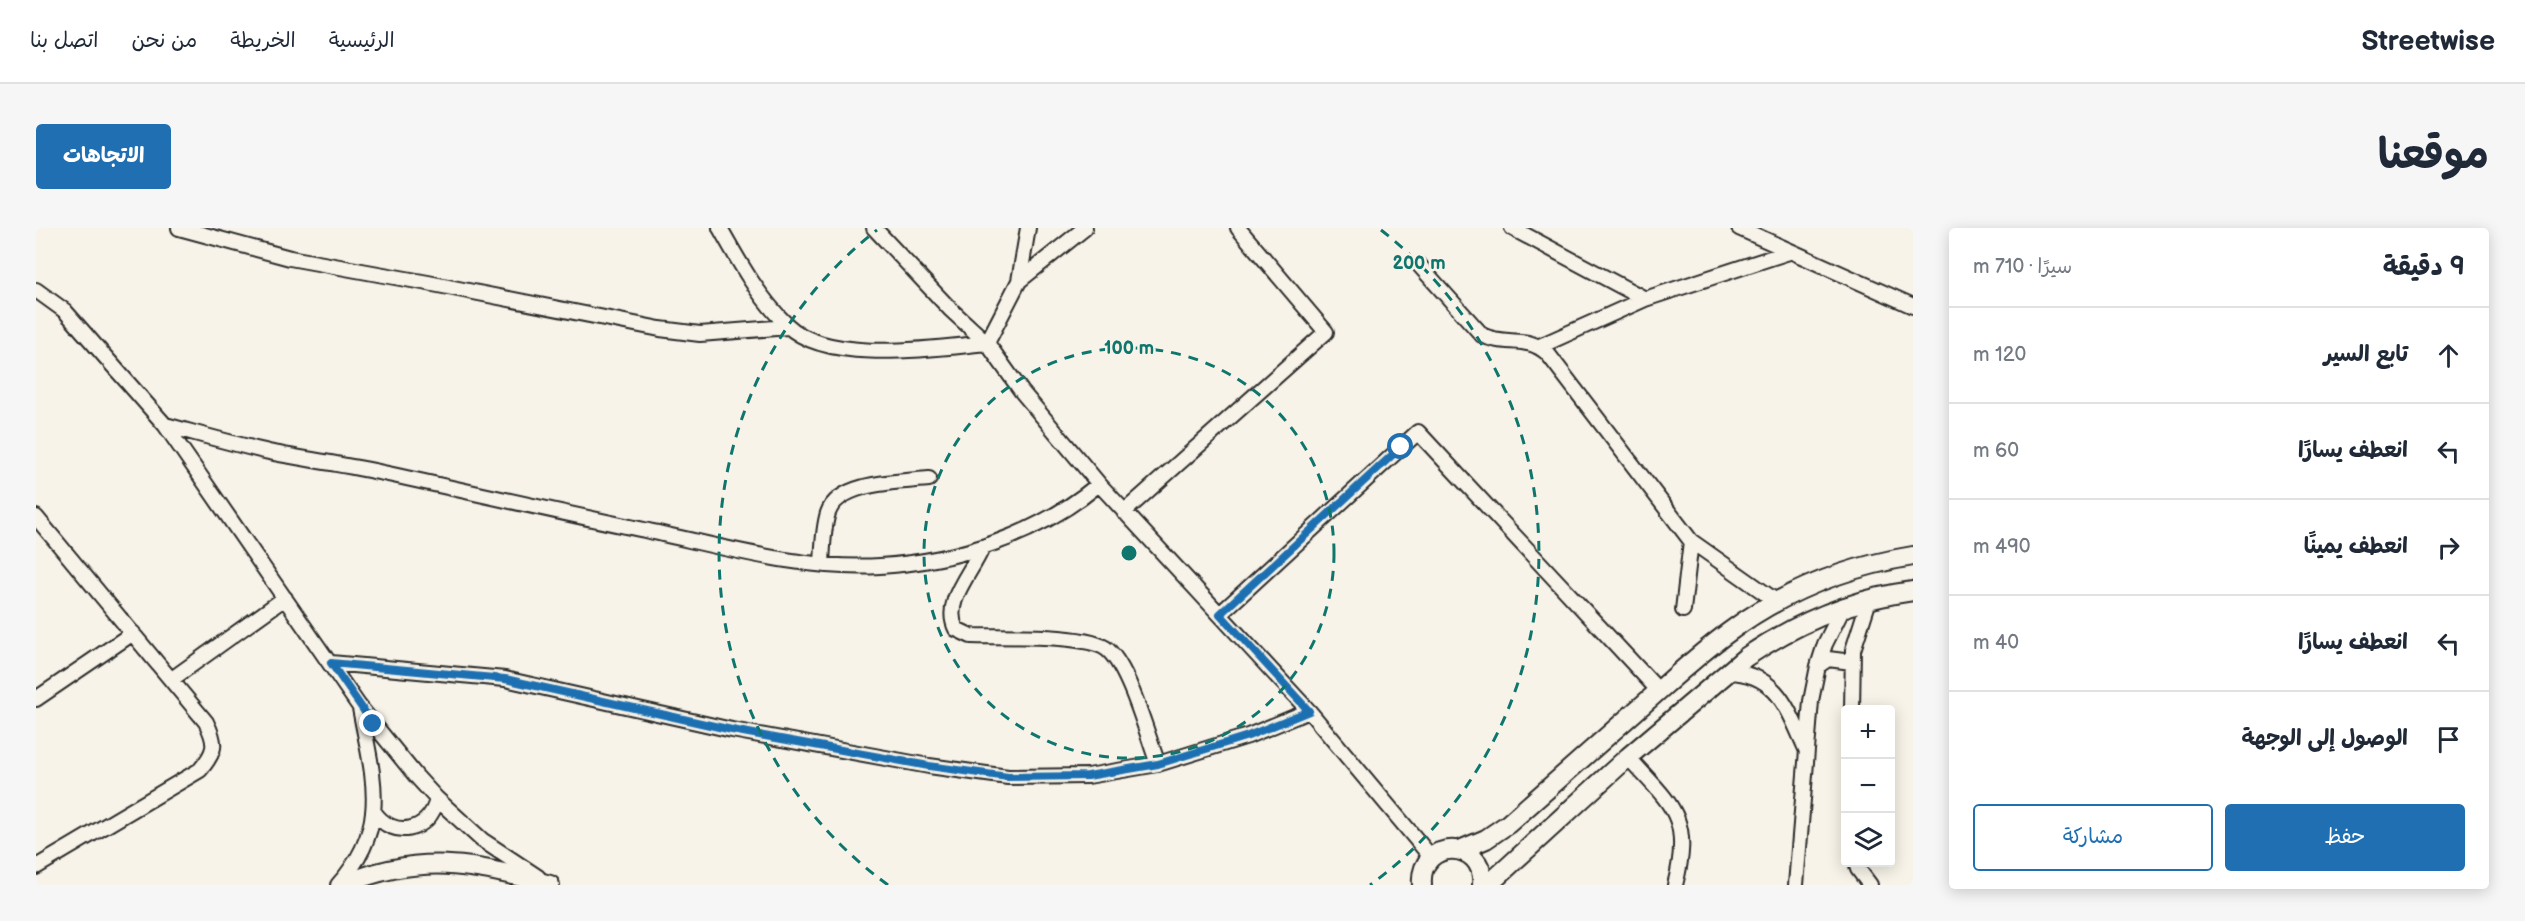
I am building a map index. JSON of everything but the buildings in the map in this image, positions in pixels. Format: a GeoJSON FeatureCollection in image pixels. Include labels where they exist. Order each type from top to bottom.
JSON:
{"type":"FeatureCollection","features":[{"type":"Feature","properties":{"kind":"street"},"geometry":{"type":"LineString","coordinates":[[179,228],[290,258],[660,329],[700,334],[788,327]]}},
{"type":"Feature","properties":{"kind":"street"},"geometry":{"type":"LineString","coordinates":[[720,228],[755,287],[788,327],[826,345],[864,351],[905,351],[987,343]]}},
{"type":"Feature","properties":{"kind":"street"},"geometry":{"type":"LineString","coordinates":[[874,228],[950,309],[987,343],[1022,392],[1099,484],[1309,711],[1422,874],[1445,850],[1460,850],[1486,839],[1508,824],[1728,632],[1776,601],[1839,573],[1861,566],[1913,556]]}},
{"type":"Feature","properties":{"kind":"street"},"geometry":{"type":"LineString","coordinates":[[987,343],[1019,281],[1028,228]]}},
{"type":"Feature","properties":{"kind":"street"},"geometry":{"type":"LineString","coordinates":[[1019,281],[1085,228]]}},
{"type":"Feature","properties":{"kind":"street"},"geometry":{"type":"LineString","coordinates":[[1124,512],[1326,332],[1238,228]]}},
{"type":"Feature","properties":{"kind":"street"},"geometry":{"type":"LineString","coordinates":[[1512,228],[1645,299]]}},
{"type":"Feature","properties":{"kind":"street"},"geometry":{"type":"LineString","coordinates":[[1739,228],[1913,306]]}},
{"type":"Feature","properties":{"kind":"street"},"geometry":{"type":"LineString","coordinates":[[1540,346],[1645,299],[1789,252]]}},
{"type":"Feature","properties":{"kind":"street"},"geometry":{"type":"LineString","coordinates":[[1420,266],[1482,335],[1494,340],[1530,342],[1540,346],[1691,541],[1776,601]]}},
{"type":"Feature","properties":{"kind":"street"},"geometry":{"type":"LineString","coordinates":[[36,290],[65,311],[165,425],[359,706],[437,799],[482,840],[551,885]]}},
{"type":"Feature","properties":{"kind":"street"},"geometry":{"type":"LineString","coordinates":[[165,425],[266,451],[387,474],[744,553],[822,564],[878,566],[931,561],[982,548],[1049,519],[1075,503],[1099,484]]}},
{"type":"Feature","properties":{"kind":"street"},"geometry":{"type":"LineString","coordinates":[[1220,614],[1418,432],[1659,691]]}},
{"type":"Feature","properties":{"kind":"street"},"geometry":{"type":"LineString","coordinates":[[822,564],[824,529],[834,501],[844,493],[862,487],[929,478]]}},
{"type":"Feature","properties":{"kind":"street"},"geometry":{"type":"LineString","coordinates":[[36,517],[172,679],[206,722],[214,738],[214,748],[200,770],[36,867]]}},
{"type":"Feature","properties":{"kind":"street"},"geometry":{"type":"LineString","coordinates":[[1683,610],[1691,541]]}},
{"type":"Feature","properties":{"kind":"street"},"geometry":{"type":"LineString","coordinates":[[982,548],[954,600],[950,613],[956,629],[971,636],[1084,640],[1107,649],[1128,683],[1158,764]]}},
{"type":"Feature","properties":{"kind":"street"},"geometry":{"type":"LineString","coordinates":[[1488,885],[1628,757],[1746,657],[1790,630],[1843,608],[1913,591]]}},
{"type":"Feature","properties":{"kind":"street"},"geometry":{"type":"LineString","coordinates":[[172,679],[285,598]]}},
{"type":"Feature","properties":{"kind":"street"},"geometry":{"type":"LineString","coordinates":[[1852,705],[1852,662],[1857,633],[1869,600]]}},
{"type":"Feature","properties":{"kind":"street"},"geometry":{"type":"LineString","coordinates":[[1796,885],[1811,701],[1825,644],[1843,608]]}},
{"type":"Feature","properties":{"kind":"street"},"geometry":{"type":"LineString","coordinates":[[36,699],[133,633]]}},
{"type":"Feature","properties":{"kind":"street"},"geometry":{"type":"LineString","coordinates":[[1818,666],[1822,662],[1835,658],[1852,662]]}},
{"type":"Feature","properties":{"kind":"street"},"geometry":{"type":"LineString","coordinates":[[331,663],[505,679],[732,730],[929,766],[1008,777],[1088,776],[1158,764],[1248,736],[1309,711]]}},
{"type":"Feature","properties":{"kind":"street"},"geometry":{"type":"LineString","coordinates":[[1728,672],[1760,679],[1776,692],[1786,706],[1807,751]]}},
{"type":"Feature","properties":{"kind":"street"},"geometry":{"type":"LineString","coordinates":[[338,885],[356,862],[375,812],[374,786],[359,706]]}},
{"type":"Feature","properties":{"kind":"street"},"geometry":{"type":"LineString","coordinates":[[1628,757],[1678,817],[1683,849],[1675,885]]}},
{"type":"Feature","properties":{"kind":"street"},"geometry":{"type":"LineString","coordinates":[[375,812],[391,828],[399,830],[414,828],[432,814],[437,799]]}},
{"type":"Feature","properties":{"kind":"street"},"geometry":{"type":"LineString","coordinates":[[1460,850],[1467,853],[1478,864],[1482,885]]}},
{"type":"Feature","properties":{"kind":"street"},"geometry":{"type":"LineString","coordinates":[[343,885],[391,869],[453,864],[494,869],[551,885]]}},
{"type":"Feature","properties":{"kind":"street"},"geometry":{"type":"LineString","coordinates":[[1857,867],[1870,885]]}},
{"type":"Feature","properties":{"kind":"route"},"geometry":{"type":"LineString","coordinates":[[373,724],[331,663],[505,679],[732,730],[929,766],[1008,777],[1088,776],[1158,764],[1248,736],[1309,711],[1220,614],[1401,447]]}}]}
